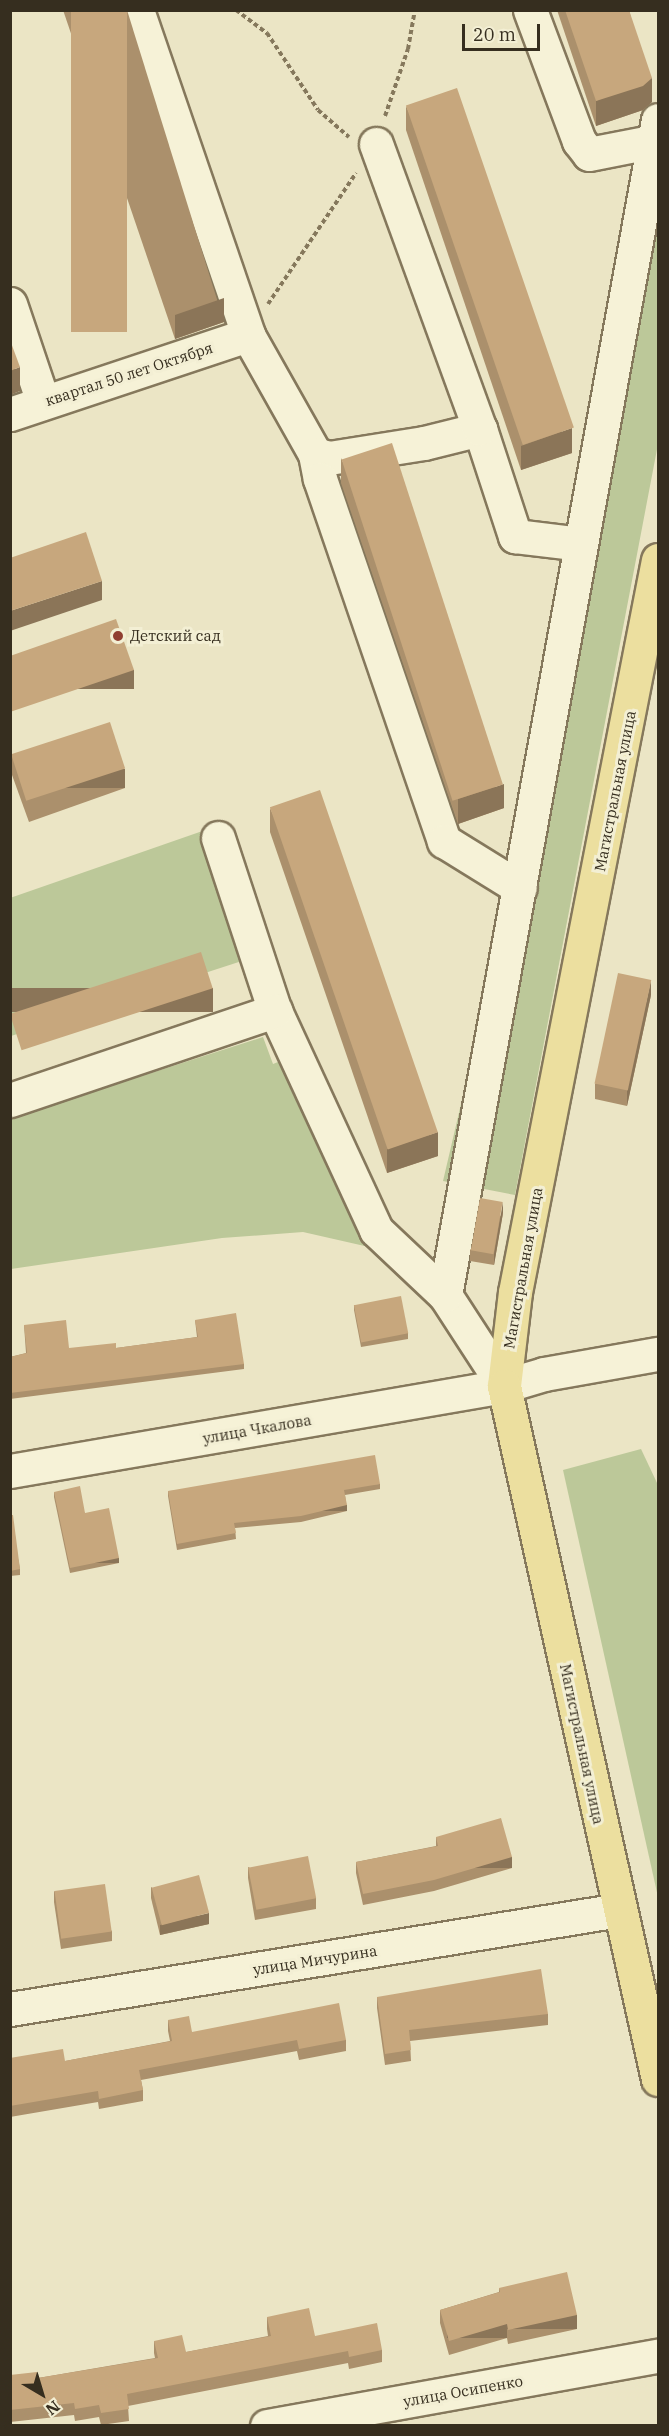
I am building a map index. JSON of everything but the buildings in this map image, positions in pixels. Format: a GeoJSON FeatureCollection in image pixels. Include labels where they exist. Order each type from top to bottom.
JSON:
{"type":"FeatureCollection","features":[{"type":"Feature","properties":{"kind":"main road","name":"Магистральная улица"},"geometry":{"type":"LineString","coordinates":[[658,560],[515,1292],[504,1386],[658,2079]]}},
{"type":"Feature","properties":{"kind":"street"},"geometry":{"type":"LineString","coordinates":[[137,10],[248,334],[315,454],[444,842],[520,888]]}},
{"type":"Feature","properties":{"kind":"street"},"geometry":{"type":"LineString","coordinates":[[445,1296],[657,135],[589,154],[579,141],[530,10]]}},
{"type":"Feature","properties":{"kind":"street"},"geometry":{"type":"LineString","coordinates":[[376,144],[480,429],[515,536],[581,544]]}},
{"type":"Feature","properties":{"kind":"street"},"geometry":{"type":"LineString","coordinates":[[10,304],[43,402]]}},
{"type":"Feature","properties":{"kind":"street","name":"квартал 50 лет Октября"},"geometry":{"type":"LineString","coordinates":[[10,414],[248,334]]}},
{"type":"Feature","properties":{"kind":"street"},"geometry":{"type":"LineString","coordinates":[[315,454],[329,458],[424,443],[480,429]]}},
{"type":"Feature","properties":{"kind":"street"},"geometry":{"type":"LineString","coordinates":[[218,838],[275,1011],[376,1230],[445,1296],[504,1386]]}},
{"type":"Feature","properties":{"kind":"street"},"geometry":{"type":"LineString","coordinates":[[10,1100],[275,1011]]}},
{"type":"Feature","properties":{"kind":"street","name":"улица Чкалова"},"geometry":{"type":"LineString","coordinates":[[10,1471],[504,1386],[544,1374],[658,1354]]}},
{"type":"Feature","properties":{"kind":"street","name":"улица Мичурина"},"geometry":{"type":"LineString","coordinates":[[10,2009],[619,1910]]}},
{"type":"Feature","properties":{"kind":"street","name":"улица Осипенко"},"geometry":{"type":"LineString","coordinates":[[267,2426],[658,2356]]}},
{"type":"Feature","properties":{"kind":"path"},"geometry":{"type":"LineString","coordinates":[[236,10],[267,33],[318,110],[353,140],[376,144]]}},
{"type":"Feature","properties":{"kind":"path"},"geometry":{"type":"LineString","coordinates":[[248,334],[376,144],[408,49],[415,10]]}},
{"type":"Feature","properties":{"kind":"green space"},"geometry":{"type":"Polygon","coordinates":[[[658,162],[658,444],[515,1195],[443,1181],[504,920],[658,162]]]}},
{"type":"Feature","properties":{"kind":"green space"},"geometry":{"type":"Polygon","coordinates":[[[214,827],[248,959],[11,1036],[10,898],[214,827]]]}},
{"type":"Feature","properties":{"kind":"green space"},"geometry":{"type":"Polygon","coordinates":[[[263,1037],[273,1064],[283,1060],[391,1252],[303,1232],[222,1238],[11,1269],[11,1118],[263,1037]]]}},
{"type":"Feature","properties":{"kind":"green space"},"geometry":{"type":"Polygon","coordinates":[[[641,1449],[658,1485],[658,1897],[563,1470],[641,1449]]]}},
{"type":"Feature","properties":{"kind":"place","name":"Детский сад"},"geometry":{"type":"Point","coordinates":[118,636]}}]}
